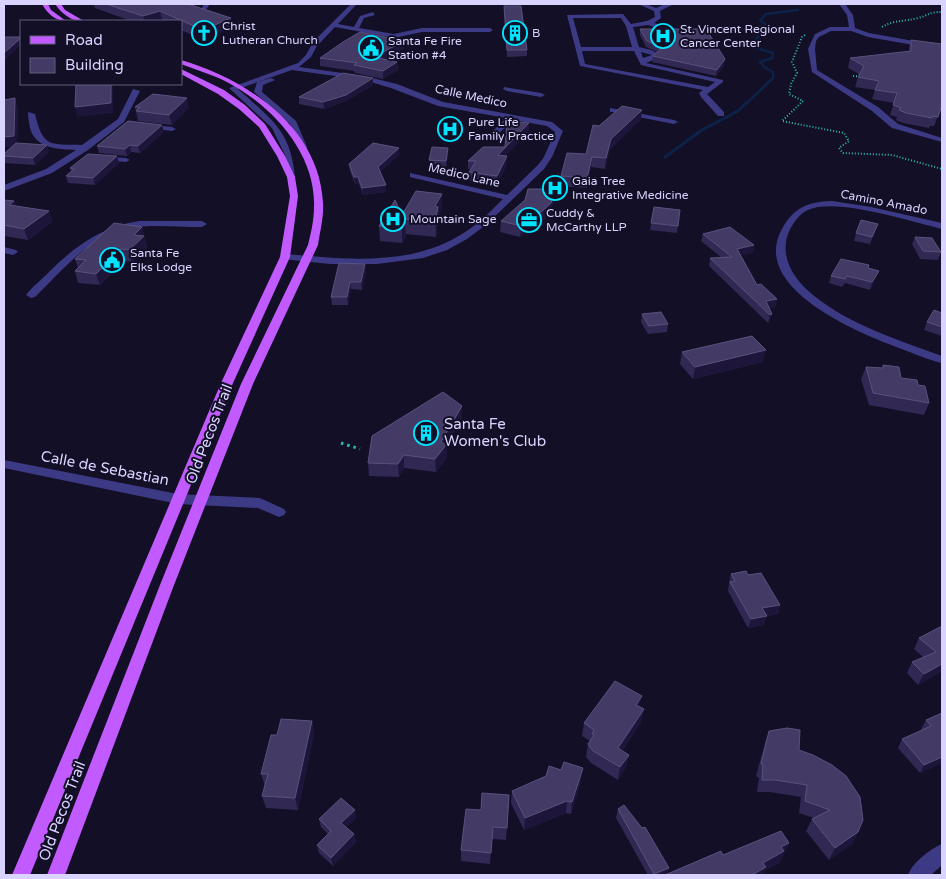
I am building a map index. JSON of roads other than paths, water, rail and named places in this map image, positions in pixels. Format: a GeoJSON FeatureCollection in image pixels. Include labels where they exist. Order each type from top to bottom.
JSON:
{"type":"FeatureCollection","features":[{"type":"Feature","properties":{"kind":"main road"},"geometry":{"type":"LineString","coordinates":[[44,4],[49,11],[62,20]]}},
{"type":"Feature","properties":{"kind":"main road"},"geometry":{"type":"LineString","coordinates":[[59,5],[68,14],[79,20]]}},
{"type":"Feature","properties":{"kind":"main road","name":"Old Pecos Trail"},"geometry":{"type":"LineString","coordinates":[[56,875],[247,384],[313,245],[316,229],[318,197],[313,172],[303,147],[277,115],[238,85],[182,62]]}},
{"type":"Feature","properties":{"kind":"main road","name":"Old Pecos Trail"},"geometry":{"type":"LineString","coordinates":[[21,875],[226,383],[285,257],[294,206],[291,177],[281,156],[262,126],[242,107],[220,92],[182,72]]}},
{"type":"Feature","properties":{"kind":"street"},"geometry":{"type":"LineString","coordinates":[[303,147],[293,123],[257,89],[263,82],[288,72],[309,56],[311,49],[354,4]]}},
{"type":"Feature","properties":{"kind":"street"},"geometry":{"type":"LineString","coordinates":[[641,4],[657,10]]}},
{"type":"Feature","properties":{"kind":"street"},"geometry":{"type":"LineString","coordinates":[[657,10],[671,4]]}},
{"type":"Feature","properties":{"kind":"street"},"geometry":{"type":"LineString","coordinates":[[842,4],[849,12],[853,23],[852,29]]}},
{"type":"Feature","properties":{"kind":"street"},"geometry":{"type":"LineString","coordinates":[[206,5],[202,13],[196,8],[187,6],[206,5]]}},
{"type":"Feature","properties":{"kind":"street"},"geometry":{"type":"LineString","coordinates":[[628,26],[649,23],[658,18],[657,10]]}},
{"type":"Feature","properties":{"kind":"street"},"geometry":{"type":"LineString","coordinates":[[356,28],[362,18],[373,14]]}},
{"type":"Feature","properties":{"kind":"street"},"geometry":{"type":"LineString","coordinates":[[708,89],[582,65],[568,16],[624,16],[642,64],[721,81],[703,93],[721,114]]}},
{"type":"Feature","properties":{"kind":"street"},"geometry":{"type":"LineString","coordinates":[[649,23],[673,32]]}},
{"type":"Feature","properties":{"kind":"street"},"geometry":{"type":"LineString","coordinates":[[334,25],[394,36],[422,30],[490,30]]}},
{"type":"Feature","properties":{"kind":"street"},"geometry":{"type":"LineString","coordinates":[[942,48],[868,35],[852,29],[830,28],[822,30],[815,39],[810,53],[814,71],[875,109],[895,126],[942,140]]}},
{"type":"Feature","properties":{"kind":"street"},"geometry":{"type":"LineString","coordinates":[[656,32],[689,32]]}},
{"type":"Feature","properties":{"kind":"street"},"geometry":{"type":"LineString","coordinates":[[286,38],[318,41]]}},
{"type":"Feature","properties":{"kind":"street"},"geometry":{"type":"LineString","coordinates":[[578,50],[636,49],[656,54],[651,59],[641,60]]}},
{"type":"Feature","properties":{"kind":"street"},"geometry":{"type":"LineString","coordinates":[[291,177],[289,156],[279,133],[264,116],[234,91],[233,88],[292,68]]}},
{"type":"Feature","properties":{"kind":"street","name":"Calle Medico"},"geometry":{"type":"LineString","coordinates":[[285,257],[352,261],[389,260],[427,252],[465,237],[545,162],[558,130],[549,124],[441,104],[394,86],[364,78],[292,68]]}},
{"type":"Feature","properties":{"kind":"street"},"geometry":{"type":"LineString","coordinates":[[507,89],[541,95]]}},
{"type":"Feature","properties":{"kind":"street"},"geometry":{"type":"LineString","coordinates":[[4,188],[49,171],[123,123],[136,91]]}},
{"type":"Feature","properties":{"kind":"street"},"geometry":{"type":"LineString","coordinates":[[613,110],[674,122]]}},
{"type":"Feature","properties":{"kind":"street"},"geometry":{"type":"LineString","coordinates":[[31,114],[36,136],[41,140],[63,146],[85,148]]}},
{"type":"Feature","properties":{"kind":"street"},"geometry":{"type":"LineString","coordinates":[[490,139],[512,117]]}},
{"type":"Feature","properties":{"kind":"street"},"geometry":{"type":"LineString","coordinates":[[136,124],[172,129]]}},
{"type":"Feature","properties":{"kind":"street"},"geometry":{"type":"LineString","coordinates":[[75,155],[126,160]]}},
{"type":"Feature","properties":{"kind":"street","name":"Medico Lane"},"geometry":{"type":"LineString","coordinates":[[413,175],[508,198]]}},
{"type":"Feature","properties":{"kind":"street","name":"Camino Amado"},"geometry":{"type":"LineString","coordinates":[[942,226],[842,205],[821,204],[804,208],[784,233],[781,243],[784,266],[796,285],[823,308],[836,316],[942,360]]}},
{"type":"Feature","properties":{"kind":"street"},"geometry":{"type":"LineString","coordinates":[[31,295],[91,239],[119,228],[159,223],[176,225],[202,224]]}},
{"type":"Feature","properties":{"kind":"street","name":"Calle de Sebastian"},"geometry":{"type":"LineString","coordinates":[[4,464],[178,499],[260,503],[279,512]]}},
{"type":"Feature","properties":{"kind":"street"},"geometry":{"type":"LineString","coordinates":[[916,875],[942,852]]}},
{"type":"Feature","properties":{"kind":"waterway"},"geometry":{"type":"LineString","coordinates":[[746,104],[773,78],[773,72],[764,67],[760,62],[772,58],[773,53],[749,46],[760,35],[775,30],[760,21],[766,14],[798,10]]}},
{"type":"Feature","properties":{"kind":"waterway"},"geometry":{"type":"LineString","coordinates":[[665,157],[702,130],[738,111],[747,102]]}},
{"type":"Feature","properties":{"kind":"place","name":"Christ Lutheran Church"},"geometry":{"type":"Point","coordinates":[204,33]}},
{"type":"Feature","properties":{"kind":"place","name":"B"},"geometry":{"type":"Point","coordinates":[515,33]}},
{"type":"Feature","properties":{"kind":"place","name":"St. Vincent Regional Cancer Center"},"geometry":{"type":"Point","coordinates":[663,36]}},
{"type":"Feature","properties":{"kind":"place","name":"Santa Fe Fire Station #4"},"geometry":{"type":"Point","coordinates":[371,48]}},
{"type":"Feature","properties":{"kind":"place","name":"Pure Life Family Practice"},"geometry":{"type":"Point","coordinates":[450,129]}},
{"type":"Feature","properties":{"kind":"place","name":"Gaia Tree Integrative Medicine"},"geometry":{"type":"Point","coordinates":[555,188]}},
{"type":"Feature","properties":{"kind":"place","name":"Mountain Sage"},"geometry":{"type":"Point","coordinates":[393,219]}},
{"type":"Feature","properties":{"kind":"place","name":"Cuddy & McCarthy LLP"},"geometry":{"type":"Point","coordinates":[529,220]}},
{"type":"Feature","properties":{"kind":"place","name":"Santa Fe Elks Lodge"},"geometry":{"type":"Point","coordinates":[112,260]}},
{"type":"Feature","properties":{"kind":"place","name":"Santa Fe Women's Club"},"geometry":{"type":"Point","coordinates":[426,433]}}]}
